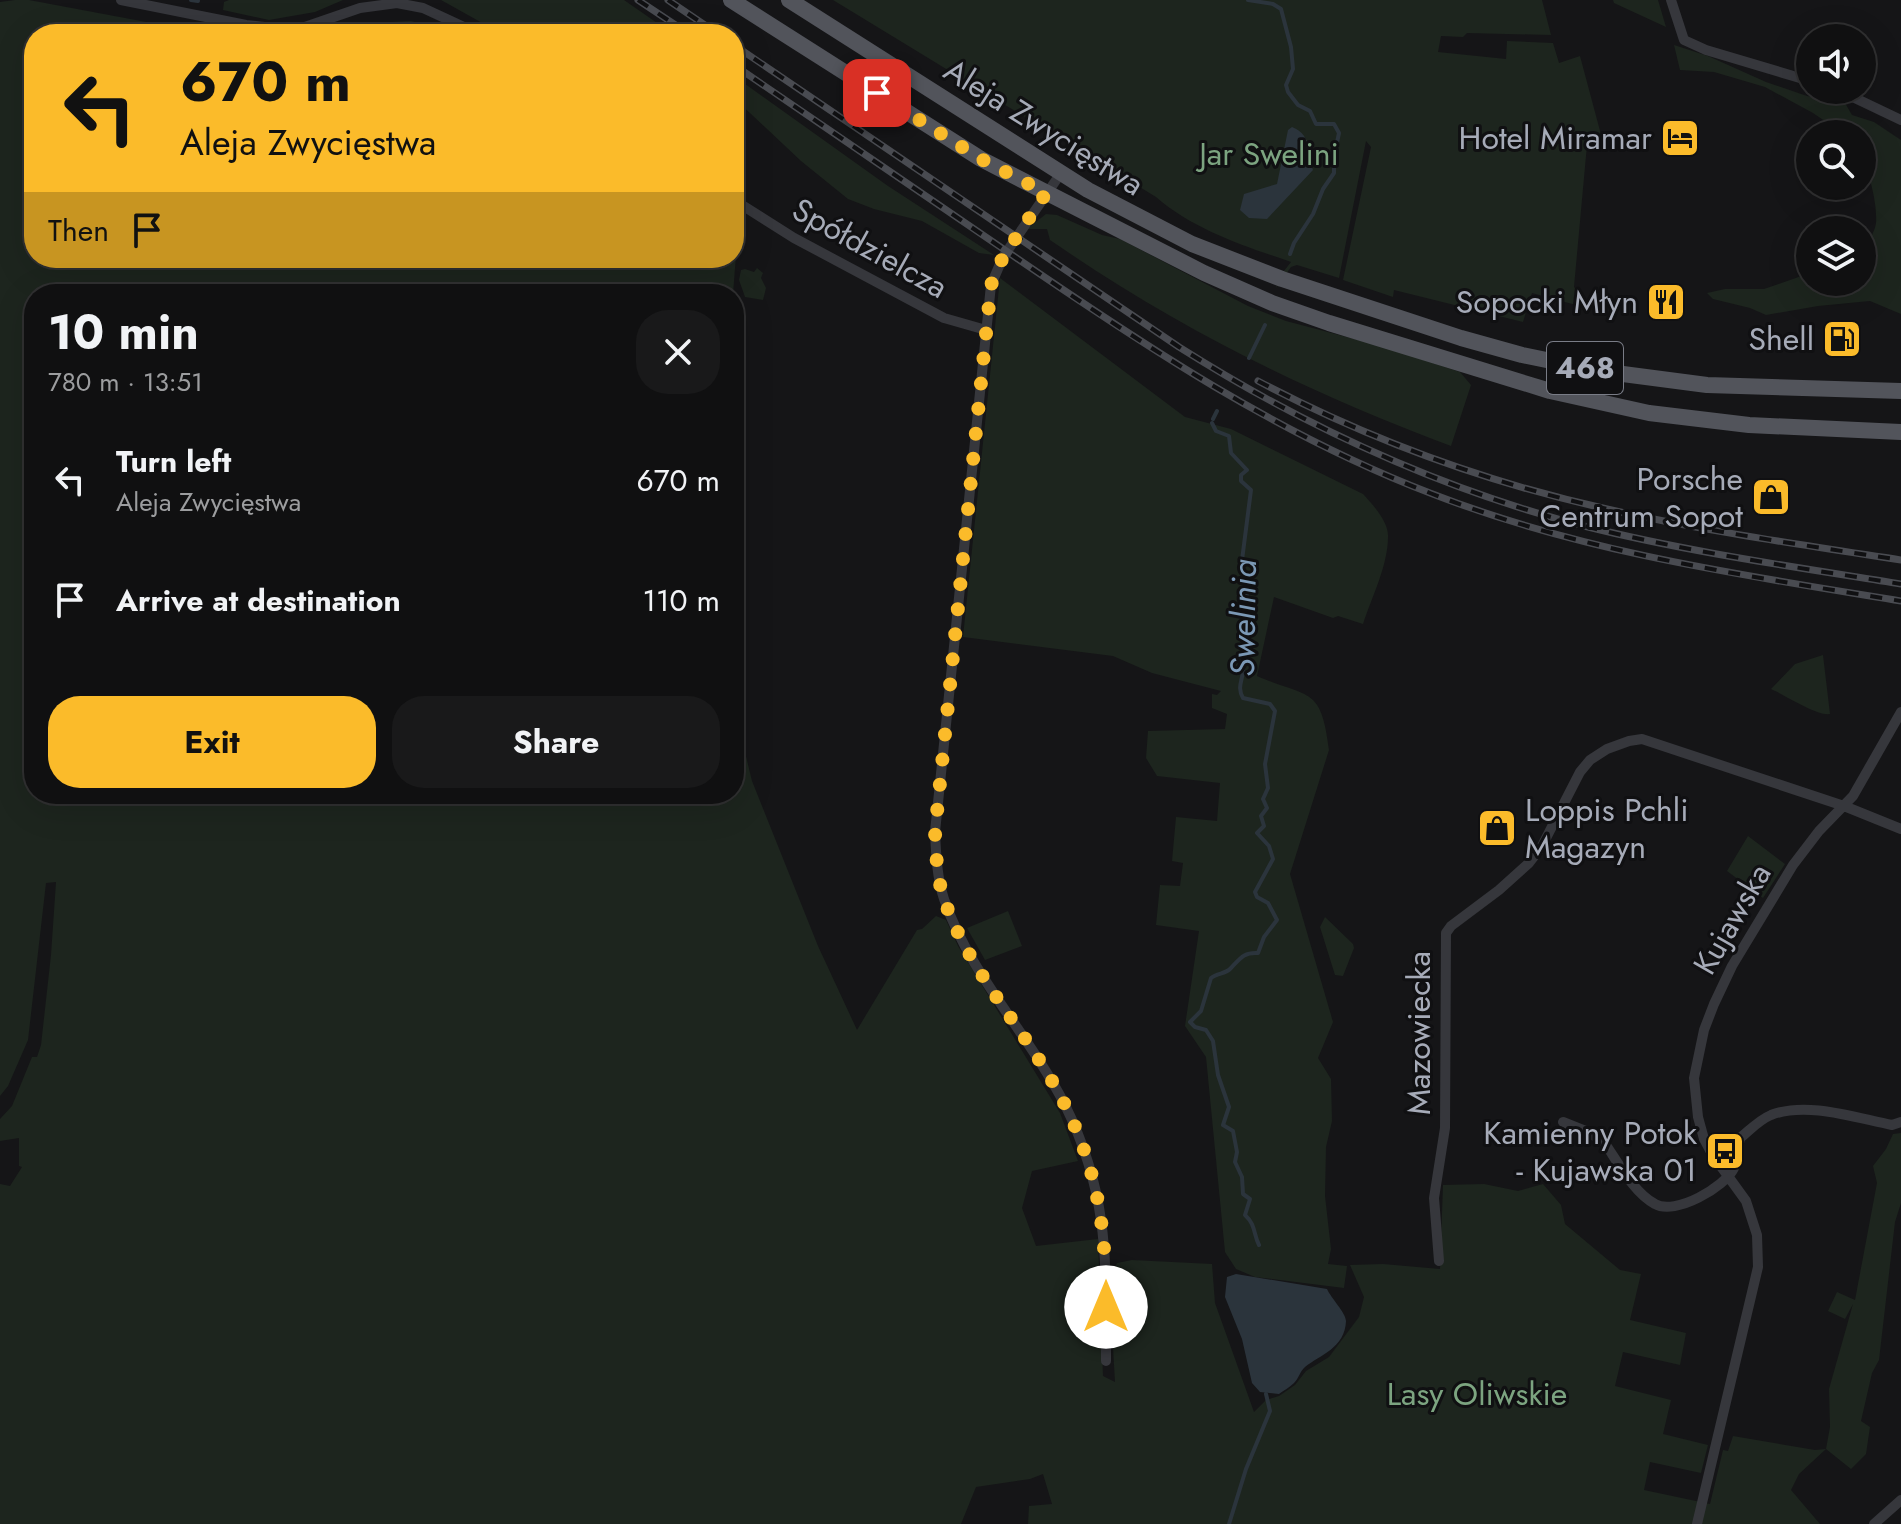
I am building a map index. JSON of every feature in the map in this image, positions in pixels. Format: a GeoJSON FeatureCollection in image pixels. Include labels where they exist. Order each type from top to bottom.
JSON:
{"type":"FeatureCollection","features":[{"type":"Feature","properties":{"kind":"main road","name":"Aleja Zwycięstwa"},"geometry":{"type":"LineString","coordinates":[[731,0],[950,140],[1046,193],[1204,273],[1272,303],[1550,391],[1649,413],[1763,426],[1901,432]]}},
{"type":"Feature","properties":{"kind":"main road","name":"Aleja Zwycięstwa"},"geometry":{"type":"LineString","coordinates":[[789,0],[1061,173],[1136,216],[1192,244],[1282,279],[1476,342],[1600,371],[1707,385],[1901,391]]}},
{"type":"Feature","properties":{"kind":"street"},"geometry":{"type":"LineString","coordinates":[[121,0],[241,24]]}},
{"type":"Feature","properties":{"kind":"street"},"geometry":{"type":"LineString","coordinates":[[1671,0],[1684,40],[1706,50],[1796,77]]}},
{"type":"Feature","properties":{"kind":"street"},"geometry":{"type":"LineString","coordinates":[[314,24],[360,8],[397,3],[423,8],[457,24]]}},
{"type":"Feature","properties":{"kind":"street"},"geometry":{"type":"LineString","coordinates":[[1867,104],[1901,120]]}},
{"type":"Feature","properties":{"kind":"street"},"geometry":{"type":"LineString","coordinates":[[1061,173],[994,272],[936,810],[937,862],[944,899],[967,949],[1065,1104],[1094,1179],[1106,1252],[1106,1361]]}},
{"type":"Feature","properties":{"kind":"street","name":"Spółdzielcza"},"geometry":{"type":"LineString","coordinates":[[744,206],[794,238],[944,318],[986,330]]}},
{"type":"Feature","properties":{"kind":"street","name":"Kujawska"},"geometry":{"type":"LineString","coordinates":[[1697,1524],[1758,1267],[1757,1235],[1746,1201],[1704,1139],[1694,1094],[1697,1059],[1704,1030],[1732,966],[1793,865],[1819,831],[1844,806],[1869,770],[1901,712]]}},
{"type":"Feature","properties":{"kind":"street","name":"Mazowiecka"},"geometry":{"type":"LineString","coordinates":[[1439,1261],[1434,1198],[1445,1128],[1446,933],[1529,863],[1542,846],[1590,760],[1607,749],[1642,739],[1844,806],[1901,829]]}},
{"type":"Feature","properties":{"kind":"street"},"geometry":{"type":"LineString","coordinates":[[1563,1122],[1604,1142],[1640,1192],[1659,1207],[1684,1206],[1727,1176],[1733,1169],[1740,1138],[1759,1122],[1776,1114],[1813,1111],[1896,1124]]}},
{"type":"Feature","properties":{"kind":"street"},"geometry":{"type":"LineString","coordinates":[[1874,1524],[1901,1500]]}},
{"type":"Feature","properties":{"kind":"green space","name":"Lasy Oliwskie"},"geometry":{"type":"Polygon","coordinates":[[[29,0],[157,24],[24,24],[24,268],[735,268],[734,284],[24,284],[24,804],[744,804],[744,748],[752,781],[818,946],[857,1030],[917,930],[936,916],[946,920],[958,946],[1060,1113],[1078,1161],[1032,1171],[1022,1208],[1036,1246],[1098,1239],[1103,1376],[1115,1382],[1109,1279],[1117,1263],[1132,1260],[1212,1264],[1215,1303],[1254,1412],[1266,1400],[1279,1396],[1295,1385],[1306,1371],[1329,1357],[1359,1317],[1364,1297],[1350,1265],[1383,1264],[1440,1269],[1443,1185],[1484,1184],[1518,1191],[1543,1184],[1561,1205],[1565,1224],[1620,1270],[1641,1274],[1630,1320],[1686,1333],[1680,1365],[1623,1352],[1615,1386],[1671,1400],[1663,1434],[1708,1445],[1701,1473],[1650,1462],[1644,1490],[1710,1504],[1723,1450],[1728,1451],[1733,1436],[1815,1450],[1826,1449],[1799,1474],[1791,1490],[1820,1524],[1028,1524],[1029,1506],[1052,1504],[1043,1474],[1030,1479],[976,1487],[961,1524],[0,1524],[0,1184],[10,1186],[22,1167],[19,1166],[19,1138],[0,1141],[0,1119],[12,1106],[32,1057],[37,1057],[41,1045],[56,882],[46,883],[28,1040],[8,1086],[0,1096],[0,2],[29,0]]]}},
{"type":"Feature","properties":{"kind":"green space"},"geometry":{"type":"Polygon","coordinates":[[[343,0],[315,12],[269,20],[223,10],[224,2],[343,0]]]}},
{"type":"Feature","properties":{"kind":"green space"},"geometry":{"type":"Polygon","coordinates":[[[441,0],[624,0],[659,24],[484,24],[441,0]]]}},
{"type":"Feature","properties":{"kind":"green space","name":"Jar Swelini"},"geometry":{"type":"Polygon","coordinates":[[[833,0],[1542,0],[1551,35],[1467,33],[1463,37],[1441,36],[1438,52],[1506,59],[1507,41],[1553,43],[1559,63],[1580,56],[1603,142],[1587,145],[1574,287],[1578,293],[1576,305],[1532,293],[1523,322],[1394,290],[1393,297],[1343,280],[1371,147],[1366,141],[1339,278],[1297,265],[1291,267],[1276,288],[1280,276],[1291,262],[1220,236],[1187,219],[833,0]]]}},
{"type":"Feature","properties":{"kind":"green space"},"geometry":{"type":"Polygon","coordinates":[[[1613,0],[1658,0],[1666,27],[1614,3],[1613,0]]]}},
{"type":"Feature","properties":{"kind":"green space"},"geometry":{"type":"Polygon","coordinates":[[[411,21],[423,24],[368,24],[411,21]]]}},
{"type":"Feature","properties":{"kind":"green space"},"geometry":{"type":"Polygon","coordinates":[[[1674,45],[1796,92],[1796,104],[1765,87],[1714,72],[1680,70],[1674,45]]]}},
{"type":"Feature","properties":{"kind":"green space"},"geometry":{"type":"Polygon","coordinates":[[[744,83],[888,186],[994,255],[979,253],[922,221],[848,199],[801,161],[744,107],[744,83]]]}},
{"type":"Feature","properties":{"kind":"green space"},"geometry":{"type":"Polygon","coordinates":[[[1796,104],[1846,104],[1852,115],[1868,120],[1823,120],[1796,104]]]}},
{"type":"Feature","properties":{"kind":"green space"},"geometry":{"type":"Polygon","coordinates":[[[1876,123],[1901,140],[1901,314],[1870,301],[1766,315],[1713,299],[1707,293],[1725,289],[1764,289],[1796,278],[1796,296],[1876,296],[1876,123]]]}},
{"type":"Feature","properties":{"kind":"green space"},"geometry":{"type":"Polygon","coordinates":[[[1046,214],[1057,215],[1102,235],[1120,239],[1248,306],[1286,321],[1381,346],[1460,372],[1471,385],[1451,446],[1294,380],[1146,302],[1050,240],[1047,229],[1027,229],[1046,214]]]}},
{"type":"Feature","properties":{"kind":"green space"},"geometry":{"type":"Polygon","coordinates":[[[757,268],[763,273],[761,278],[766,288],[763,300],[745,297],[744,284],[739,280],[741,270],[754,272],[757,268]]]}},
{"type":"Feature","properties":{"kind":"green space"},"geometry":{"type":"Polygon","coordinates":[[[1000,278],[1185,417],[1231,429],[1363,494],[1380,514],[1388,531],[1385,559],[1363,624],[1338,616],[1333,618],[1274,597],[1257,676],[1310,697],[1322,714],[1329,750],[1290,874],[1333,1022],[1318,1058],[1331,1079],[1332,1121],[1326,1147],[1325,1196],[1331,1249],[1328,1264],[1347,1266],[1344,1288],[1255,1277],[1236,1269],[1225,1252],[1206,1057],[1185,1026],[1199,931],[1156,925],[1160,885],[1180,886],[1183,863],[1172,861],[1176,817],[1217,821],[1220,783],[1157,776],[1146,758],[1148,731],[1225,729],[1227,714],[1212,708],[1212,694],[1217,695],[1221,691],[1152,673],[1113,656],[963,637],[1000,278]]]}},
{"type":"Feature","properties":{"kind":"green space"},"geometry":{"type":"Polygon","coordinates":[[[1823,655],[1830,714],[1809,709],[1771,689],[1795,664],[1823,655]]]}},
{"type":"Feature","properties":{"kind":"green space"},"geometry":{"type":"Polygon","coordinates":[[[1748,836],[1785,864],[1763,898],[1727,871],[1748,836]]]}},
{"type":"Feature","properties":{"kind":"green space"},"geometry":{"type":"Polygon","coordinates":[[[1008,911],[1022,946],[985,960],[967,928],[1008,911]]]}},
{"type":"Feature","properties":{"kind":"green space"},"geometry":{"type":"Polygon","coordinates":[[[1325,917],[1353,944],[1343,976],[1335,975],[1320,927],[1325,917]]]}},
{"type":"Feature","properties":{"kind":"green space"},"geometry":{"type":"Polygon","coordinates":[[[1901,1133],[1901,1203],[1895,1222],[1879,1360],[1872,1373],[1861,1421],[1870,1427],[1866,1454],[1851,1469],[1826,1449],[1830,1427],[1829,1389],[1853,1304],[1845,1319],[1828,1311],[1837,1292],[1855,1300],[1877,1183],[1873,1166],[1893,1134],[1901,1133]]]}},
{"type":"Feature","properties":{"kind":"shaded area"},"geometry":{"type":"Polygon","coordinates":[[[1292,127],[1307,141],[1313,170],[1267,219],[1249,218],[1240,210],[1244,194],[1277,184],[1288,130],[1292,127]]]}},
{"type":"Feature","properties":{"kind":"shaded area"},"geometry":{"type":"Polygon","coordinates":[[[1236,1274],[1327,1289],[1345,1318],[1345,1330],[1337,1344],[1305,1367],[1294,1383],[1279,1394],[1260,1392],[1252,1383],[1242,1339],[1225,1297],[1227,1277],[1236,1274]]]}},
{"type":"Feature","properties":{"kind":"waterway"},"geometry":{"type":"LineString","coordinates":[[191,0],[198,1]]}},
{"type":"Feature","properties":{"kind":"waterway","name":"Swelinia"},"geometry":{"type":"LineString","coordinates":[[1248,0],[1273,4],[1281,9],[1293,69],[1286,85],[1288,92],[1298,105],[1310,111],[1316,124],[1334,124],[1339,133],[1334,173],[1290,254]]}},
{"type":"Feature","properties":{"kind":"waterway","name":"Swelinia"},"geometry":{"type":"LineString","coordinates":[[1249,358],[1265,325]]}},
{"type":"Feature","properties":{"kind":"waterway","name":"Swelinia"},"geometry":{"type":"LineString","coordinates":[[1213,419],[1217,411]]}},
{"type":"Feature","properties":{"kind":"waterway","name":"Swelinia"},"geometry":{"type":"LineString","coordinates":[[1212,423],[1216,431],[1229,436],[1231,453],[1247,470],[1241,475],[1241,481],[1251,490],[1241,568],[1247,578],[1249,603],[1244,636],[1247,645],[1242,655],[1240,688],[1243,698],[1270,704],[1275,711],[1265,764],[1268,788],[1263,799],[1267,808],[1261,816],[1264,826],[1257,833],[1269,846],[1273,859],[1255,892],[1257,897],[1268,903],[1277,920],[1264,937],[1258,953],[1245,955],[1228,971],[1211,978],[1201,1011],[1190,1022],[1206,1030],[1213,1041],[1218,1075],[1229,1107],[1223,1125],[1233,1131],[1237,1152],[1235,1162],[1242,1177],[1243,1194],[1250,1199],[1245,1215],[1253,1226],[1259,1245]]}},
{"type":"Feature","properties":{"kind":"waterway","name":"Swelinia"},"geometry":{"type":"LineString","coordinates":[[1229,1524],[1246,1469],[1270,1411],[1266,1394]]}},
{"type":"Feature","properties":{"kind":"railway"},"geometry":{"type":"LineString","coordinates":[[638,0],[674,24]]}},
{"type":"Feature","properties":{"kind":"railway"},"geometry":{"type":"LineString","coordinates":[[668,0],[703,24]]}},
{"type":"Feature","properties":{"kind":"railway"},"geometry":{"type":"LineString","coordinates":[[744,52],[1179,347],[1275,403],[1374,452],[1478,494],[1584,526],[1702,551],[1901,584]]}},
{"type":"Feature","properties":{"kind":"railway"},"geometry":{"type":"LineString","coordinates":[[744,72],[1165,356],[1267,417],[1374,470],[1487,514],[1603,546],[1721,571],[1901,601]]}},
{"type":"Feature","properties":{"kind":"railway"},"geometry":{"type":"LineString","coordinates":[[1258,381],[1385,440],[1516,486],[1680,524],[1901,560]]}},
{"type":"Feature","properties":{"kind":"place","name":"Hotel Miramar"},"geometry":{"type":"Point","coordinates":[1680,138]}},
{"type":"Feature","properties":{"kind":"place","name":"Sopocki Młyn"},"geometry":{"type":"Point","coordinates":[1666,302]}},
{"type":"Feature","properties":{"kind":"place","name":"Shell"},"geometry":{"type":"Point","coordinates":[1842,339]}},
{"type":"Feature","properties":{"kind":"place","name":"Porsche Centrum Sopot"},"geometry":{"type":"Point","coordinates":[1771,497]}},
{"type":"Feature","properties":{"kind":"place","name":"Loppis Pchli Magazyn"},"geometry":{"type":"Point","coordinates":[1497,828]}},
{"type":"Feature","properties":{"kind":"place","name":"Kamienny Potok - Kujawska 01"},"geometry":{"type":"Point","coordinates":[1725,1151]}},
{"type":"Feature","properties":{"kind":"route"},"geometry":{"type":"LineString","coordinates":[[877,93],[981,159],[1046,193],[994,272],[991,285],[935,832],[941,889],[950,913],[967,949],[1065,1104],[1094,1179],[1106,1252],[1106,1307]]}}]}
